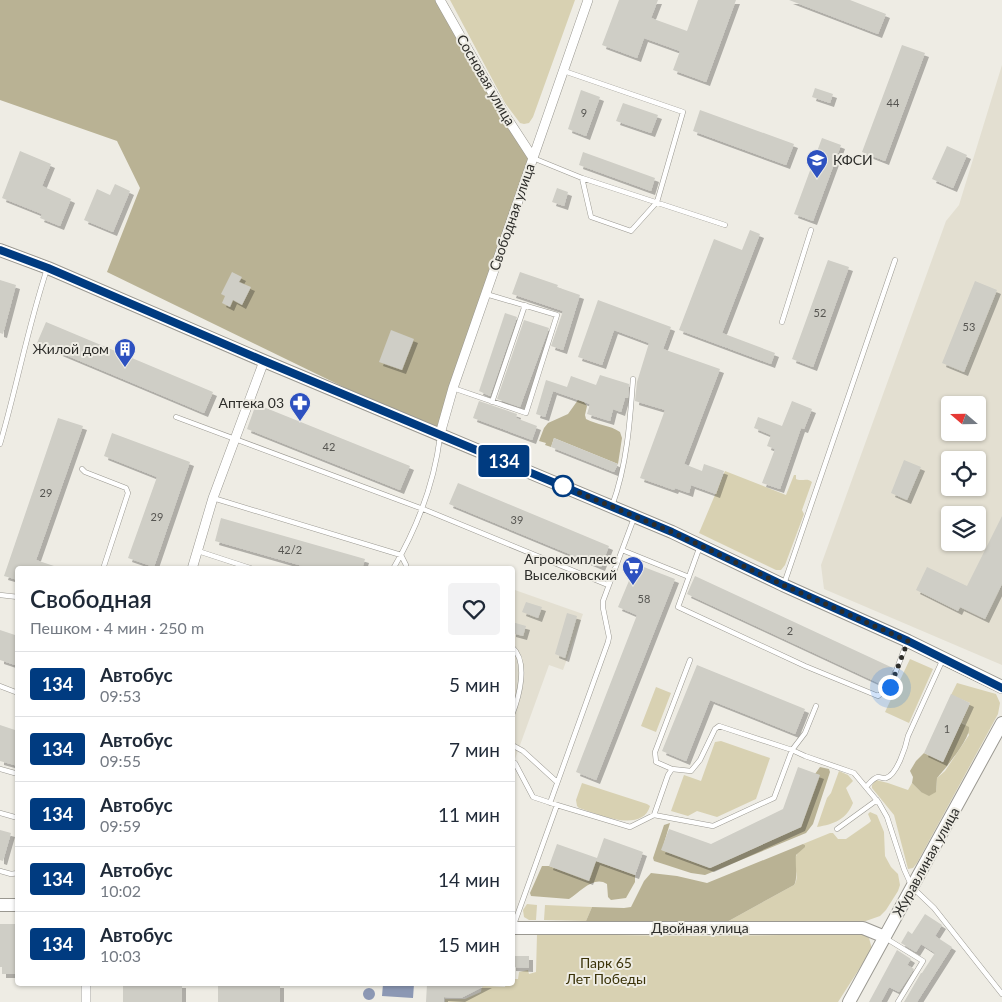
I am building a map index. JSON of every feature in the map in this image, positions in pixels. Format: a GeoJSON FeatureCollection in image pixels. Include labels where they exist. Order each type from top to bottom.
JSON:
{"type":"FeatureCollection","features":[{"type":"Feature","properties":{"kind":"street","name":"Сосновая улица"},"geometry":{"type":"LineString","coordinates":[[440,0],[505,115],[532,158]]}},
{"type":"Feature","properties":{"kind":"street","name":"Свободная улица"},"geometry":{"type":"LineString","coordinates":[[440,434],[453,388],[588,0]]}},
{"type":"Feature","properties":{"kind":"street"},"geometry":{"type":"LineString","coordinates":[[0,250],[48,268],[634,517],[908,641],[1002,688]]}},
{"type":"Feature","properties":{"kind":"street"},"geometry":{"type":"LineString","coordinates":[[193,566],[213,498],[264,361]]}},
{"type":"Feature","properties":{"kind":"street","name":"Журавлиная улица"},"geometry":{"type":"LineString","coordinates":[[849,1002],[1002,723]]}},
{"type":"Feature","properties":{"kind":"street"},"geometry":{"type":"LineString","coordinates":[[0,905],[15,905]]}},
{"type":"Feature","properties":{"kind":"street","name":"Двойная улица"},"geometry":{"type":"LineString","coordinates":[[515,928],[864,928],[885,938]]}},
{"type":"Feature","properties":{"kind":"street"},"geometry":{"type":"LineString","coordinates":[[86,986],[86,1002]]}},
{"type":"Feature","properties":{"kind":"lane"},"geometry":{"type":"LineString","coordinates":[[562,71],[683,112],[657,202],[631,231],[590,217],[582,178]]}},
{"type":"Feature","properties":{"kind":"lane"},"geometry":{"type":"LineString","coordinates":[[532,158],[582,178],[725,225]]}},
{"type":"Feature","properties":{"kind":"lane"},"geometry":{"type":"LineString","coordinates":[[782,322],[811,230]]}},
{"type":"Feature","properties":{"kind":"lane"},"geometry":{"type":"LineString","coordinates":[[783,585],[895,260]]}},
{"type":"Feature","properties":{"kind":"lane"},"geometry":{"type":"LineString","coordinates":[[0,444],[40,290],[48,268]]}},
{"type":"Feature","properties":{"kind":"lane"},"geometry":{"type":"LineString","coordinates":[[453,388],[526,413],[557,315],[486,294]]}},
{"type":"Feature","properties":{"kind":"lane"},"geometry":{"type":"LineString","coordinates":[[492,402],[525,304]]}},
{"type":"Feature","properties":{"kind":"lane"},"geometry":{"type":"LineString","coordinates":[[611,507],[622,473],[630,427],[633,379]]}},
{"type":"Feature","properties":{"kind":"lane"},"geometry":{"type":"LineString","coordinates":[[176,417],[423,509],[608,584]]}},
{"type":"Feature","properties":{"kind":"lane"},"geometry":{"type":"LineString","coordinates":[[395,566],[423,509],[437,457],[440,434]]}},
{"type":"Feature","properties":{"kind":"lane"},"geometry":{"type":"LineString","coordinates":[[82,469],[85,472],[126,488],[128,493],[104,566]]}},
{"type":"Feature","properties":{"kind":"lane"},"geometry":{"type":"LineString","coordinates":[[213,498],[401,555],[406,566]]}},
{"type":"Feature","properties":{"kind":"lane"},"geometry":{"type":"LineString","coordinates":[[550,803],[608,642],[609,637],[602,608],[608,584],[634,517]]}},
{"type":"Feature","properties":{"kind":"lane"},"geometry":{"type":"LineString","coordinates":[[700,546],[678,607],[804,666],[878,696],[890,687],[908,641]]}},
{"type":"Feature","properties":{"kind":"lane"},"geometry":{"type":"LineString","coordinates":[[622,550],[689,577]]}},
{"type":"Feature","properties":{"kind":"lane"},"geometry":{"type":"LineString","coordinates":[[196,551],[244,566]]}},
{"type":"Feature","properties":{"kind":"lane"},"geometry":{"type":"LineString","coordinates":[[0,595],[15,597]]}},
{"type":"Feature","properties":{"kind":"lane"},"geometry":{"type":"LineString","coordinates":[[515,651],[519,656],[521,680],[515,707]]}},
{"type":"Feature","properties":{"kind":"lane"},"geometry":{"type":"LineString","coordinates":[[866,787],[874,778],[886,778],[892,774],[904,752],[908,736],[943,658]]}},
{"type":"Feature","properties":{"kind":"lane"},"geometry":{"type":"LineString","coordinates":[[690,660],[655,752],[656,762],[672,769],[691,771],[700,760],[715,729],[719,726],[854,773],[877,800],[887,818],[912,887],[934,908],[1002,994]]}},
{"type":"Feature","properties":{"kind":"lane"},"geometry":{"type":"LineString","coordinates":[[0,686],[15,692]]}},
{"type":"Feature","properties":{"kind":"lane"},"geometry":{"type":"LineString","coordinates":[[515,765],[533,797],[550,803],[630,827],[654,815],[714,826],[774,798],[792,750],[805,734],[816,706]]}},
{"type":"Feature","properties":{"kind":"lane"},"geometry":{"type":"LineString","coordinates":[[515,747],[523,751],[557,782]]}},
{"type":"Feature","properties":{"kind":"lane"},"geometry":{"type":"LineString","coordinates":[[0,768],[15,773]]}},
{"type":"Feature","properties":{"kind":"lane"},"geometry":{"type":"LineString","coordinates":[[654,815],[668,775],[672,769]]}},
{"type":"Feature","properties":{"kind":"lane"},"geometry":{"type":"LineString","coordinates":[[837,829],[877,800]]}},
{"type":"Feature","properties":{"kind":"lane"},"geometry":{"type":"LineString","coordinates":[[515,922],[557,805]]}},
{"type":"Feature","properties":{"kind":"lane"},"geometry":{"type":"LineString","coordinates":[[0,813],[15,817]]}},
{"type":"Feature","properties":{"kind":"lane"},"geometry":{"type":"LineString","coordinates":[[0,871],[15,873]]}},
{"type":"Feature","properties":{"kind":"lane"},"geometry":{"type":"LineString","coordinates":[[885,938],[923,961],[906,992],[898,1002]]}},
{"type":"Feature","properties":{"kind":"shaded area"},"geometry":{"type":"Polygon","coordinates":[[[0,0],[440,0],[533,158],[440,434],[107,272],[140,188],[117,141],[0,100],[0,0]]]}},
{"type":"Feature","properties":{"kind":"shaded area"},"geometry":{"type":"Polygon","coordinates":[[[1002,65],[1002,665],[824,589],[821,565],[946,221],[959,205],[1002,65]]]}},
{"type":"Feature","properties":{"kind":"shaded area"},"geometry":{"type":"Polygon","coordinates":[[[578,400],[584,402],[587,406],[586,419],[620,432],[622,438],[618,464],[554,438],[551,447],[539,441],[548,423],[568,414],[578,400]]]}},
{"type":"Feature","properties":{"kind":"shaded area"},"geometry":{"type":"Polygon","coordinates":[[[515,590],[583,614],[563,670],[549,665],[515,759],[515,590]]]}},
{"type":"Feature","properties":{"kind":"shaded area"},"geometry":{"type":"Polygon","coordinates":[[[961,723],[969,727],[969,732],[957,753],[937,778],[936,792],[929,796],[921,792],[912,783],[913,777],[910,771],[924,753],[943,762],[961,723]]]}},
{"type":"Feature","properties":{"kind":"shaded area"},"geometry":{"type":"Polygon","coordinates":[[[820,767],[829,769],[830,772],[813,824],[806,833],[705,875],[691,873],[654,861],[653,858],[664,825],[670,823],[662,850],[710,868],[801,827],[819,775],[815,774],[820,767]]]}},
{"type":"Feature","properties":{"kind":"shaded area"},"geometry":{"type":"Polygon","coordinates":[[[803,844],[805,847],[796,855],[794,885],[725,923],[586,921],[592,907],[631,907],[644,881],[651,873],[677,876],[707,883],[803,844]]]}},
{"type":"Feature","properties":{"kind":"shaded area"},"geometry":{"type":"Polygon","coordinates":[[[596,861],[635,875],[635,882],[626,898],[611,900],[608,897],[607,884],[602,882],[592,883],[569,899],[531,896],[530,893],[542,866],[549,866],[588,880],[596,861]]]}},
{"type":"Feature","properties":{"kind":"green space"},"geometry":{"type":"Polygon","coordinates":[[[450,0],[575,0],[533,117],[529,123],[520,123],[505,103],[450,0]]]}},
{"type":"Feature","properties":{"kind":"green space"},"geometry":{"type":"Polygon","coordinates":[[[725,471],[786,495],[794,475],[796,475],[798,480],[812,482],[802,510],[804,514],[785,565],[781,570],[776,570],[699,533],[725,471]]]}},
{"type":"Feature","properties":{"kind":"green space"},"geometry":{"type":"Polygon","coordinates":[[[910,659],[933,669],[909,723],[885,712],[910,659]]]}},
{"type":"Feature","properties":{"kind":"green space"},"geometry":{"type":"Polygon","coordinates":[[[957,683],[996,694],[1000,703],[998,714],[917,863],[913,868],[908,869],[894,815],[872,788],[872,785],[876,780],[908,790],[912,783],[921,792],[936,792],[937,778],[945,771],[969,735],[964,724],[961,723],[970,703],[951,695],[957,683]]]}},
{"type":"Feature","properties":{"kind":"green space"},"geometry":{"type":"Polygon","coordinates":[[[656,687],[671,693],[656,732],[641,726],[656,687]]]}},
{"type":"Feature","properties":{"kind":"green space"},"geometry":{"type":"Polygon","coordinates":[[[721,741],[770,758],[756,799],[717,817],[697,811],[688,816],[671,811],[684,775],[701,781],[715,742],[721,741]]]}},
{"type":"Feature","properties":{"kind":"green space"},"geometry":{"type":"Polygon","coordinates":[[[839,771],[848,775],[853,781],[846,788],[853,803],[847,814],[839,820],[817,827],[827,798],[831,793],[839,771]]]}},
{"type":"Feature","properties":{"kind":"green space"},"geometry":{"type":"Polygon","coordinates":[[[582,783],[650,806],[645,814],[638,819],[629,821],[618,820],[579,808],[576,800],[582,783]]]}},
{"type":"Feature","properties":{"kind":"green space"},"geometry":{"type":"Polygon","coordinates":[[[870,812],[877,815],[884,832],[885,856],[891,867],[898,874],[900,885],[886,910],[880,916],[863,922],[725,923],[794,885],[797,878],[795,858],[805,845],[803,844],[830,833],[833,833],[838,839],[846,839],[871,821],[868,814],[870,812]]]}},
{"type":"Feature","properties":{"kind":"green space"},"geometry":{"type":"Polygon","coordinates":[[[527,904],[537,905],[536,920],[529,920],[524,917],[523,910],[527,904]]]}},
{"type":"Feature","properties":{"kind":"green space"},"geometry":{"type":"Polygon","coordinates":[[[545,905],[592,907],[586,921],[544,920],[545,905]]]}},
{"type":"Feature","properties":{"kind":"green space","name":"Парк 65 Лет Победы"},"geometry":{"type":"Polygon","coordinates":[[[537,934],[694,936],[855,934],[864,935],[869,938],[872,949],[838,1002],[445,1002],[445,999],[465,999],[481,992],[482,986],[515,986],[515,979],[518,979],[519,972],[528,970],[529,974],[536,972],[537,934]]]}},
{"type":"Feature","properties":{"kind":"water"},"geometry":{"type":"Polygon","coordinates":[[[383,986],[414,986],[413,998],[382,996],[383,986]]]}},
{"type":"Feature","properties":{"kind":"water"},"geometry":{"type":"Polygon","coordinates":[[[371,988],[374,989],[374,999],[367,1000],[364,999],[363,992],[364,989],[371,988]]]}},
{"type":"Feature","properties":{"kind":"building"},"geometry":{"type":"Polygon","coordinates":[[[619,0],[658,0],[651,18],[687,31],[698,0],[736,0],[706,82],[673,70],[680,51],[644,38],[637,58],[602,45],[619,0]]]}},
{"type":"Feature","properties":{"kind":"building"},"geometry":{"type":"Polygon","coordinates":[[[789,0],[850,0],[886,14],[878,34],[789,0]]]}},
{"type":"Feature","properties":{"kind":"building"},"geometry":{"type":"Polygon","coordinates":[[[902,45],[925,53],[885,161],[862,152],[902,45]]]}},
{"type":"Feature","properties":{"kind":"building"},"geometry":{"type":"Polygon","coordinates":[[[815,88],[833,94],[830,103],[812,97],[815,88]]]}},
{"type":"Feature","properties":{"kind":"building"},"geometry":{"type":"Polygon","coordinates":[[[581,90],[600,97],[586,136],[568,129],[581,90]]]}},
{"type":"Feature","properties":{"kind":"building"},"geometry":{"type":"Polygon","coordinates":[[[623,103],[658,115],[651,133],[616,121],[623,103]]]}},
{"type":"Feature","properties":{"kind":"building"},"geometry":{"type":"Polygon","coordinates":[[[700,110],[794,144],[786,165],[693,131],[700,110]]]}},
{"type":"Feature","properties":{"kind":"building","name":"КФСИ"},"geometry":{"type":"Polygon","coordinates":[[[822,138],[841,145],[813,221],[794,214],[822,138]]]}},
{"type":"Feature","properties":{"kind":"building"},"geometry":{"type":"Polygon","coordinates":[[[947,146],[967,155],[953,188],[932,179],[947,146]]]}},
{"type":"Feature","properties":{"kind":"building"},"geometry":{"type":"Polygon","coordinates":[[[20,151],[51,164],[42,186],[71,199],[60,226],[40,218],[42,214],[2,198],[20,151]]]}},
{"type":"Feature","properties":{"kind":"building"},"geometry":{"type":"Polygon","coordinates":[[[583,152],[655,178],[651,191],[579,165],[583,152]]]}},
{"type":"Feature","properties":{"kind":"building"},"geometry":{"type":"Polygon","coordinates":[[[115,184],[130,191],[113,232],[84,220],[97,189],[110,195],[115,184]]]}},
{"type":"Feature","properties":{"kind":"building"},"geometry":{"type":"Polygon","coordinates":[[[557,188],[568,192],[564,206],[552,202],[557,188]]]}},
{"type":"Feature","properties":{"kind":"building"},"geometry":{"type":"Polygon","coordinates":[[[750,230],[760,234],[722,333],[775,353],[771,364],[679,330],[714,239],[742,250],[750,230]]]}},
{"type":"Feature","properties":{"kind":"building"},"geometry":{"type":"Polygon","coordinates":[[[828,260],[849,267],[813,367],[792,359],[828,260]]]}},
{"type":"Feature","properties":{"kind":"building"},"geometry":{"type":"Polygon","coordinates":[[[232,272],[242,277],[239,282],[251,287],[242,305],[233,300],[230,307],[222,303],[225,296],[221,294],[232,272]]]}},
{"type":"Feature","properties":{"kind":"building"},"geometry":{"type":"Polygon","coordinates":[[[520,272],[580,295],[563,350],[551,346],[563,311],[512,294],[520,272]]]}},
{"type":"Feature","properties":{"kind":"building"},"geometry":{"type":"Polygon","coordinates":[[[0,280],[16,285],[3,334],[0,333],[0,280]]]}},
{"type":"Feature","properties":{"kind":"building"},"geometry":{"type":"Polygon","coordinates":[[[975,281],[997,290],[964,372],[942,363],[975,281]]]}},
{"type":"Feature","properties":{"kind":"building"},"geometry":{"type":"Polygon","coordinates":[[[598,300],[671,327],[663,349],[720,369],[684,464],[702,471],[704,464],[724,471],[716,494],[691,485],[689,493],[675,488],[674,490],[640,478],[665,410],[635,401],[637,382],[649,343],[614,330],[602,365],[578,357],[598,300]]]}},
{"type":"Feature","properties":{"kind":"building"},"geometry":{"type":"Polygon","coordinates":[[[505,313],[517,317],[490,396],[479,391],[505,313]]]}},
{"type":"Feature","properties":{"kind":"building"},"geometry":{"type":"Polygon","coordinates":[[[524,320],[549,328],[520,407],[497,399],[524,320]]]}},
{"type":"Feature","properties":{"kind":"building","name":"Жилой дом"},"geometry":{"type":"Polygon","coordinates":[[[46,322],[213,392],[204,413],[37,343],[46,322]]]}},
{"type":"Feature","properties":{"kind":"building"},"geometry":{"type":"Polygon","coordinates":[[[391,330],[414,339],[402,370],[379,362],[391,330]]]}},
{"type":"Feature","properties":{"kind":"building"},"geometry":{"type":"Polygon","coordinates":[[[600,375],[629,384],[628,398],[625,398],[621,412],[613,409],[610,421],[587,414],[590,404],[553,391],[545,417],[536,414],[546,380],[567,387],[571,376],[596,385],[600,375]]]}},
{"type":"Feature","properties":{"kind":"building"},"geometry":{"type":"Polygon","coordinates":[[[479,401],[517,414],[516,418],[537,426],[532,440],[473,418],[479,401]]]}},
{"type":"Feature","properties":{"kind":"building"},"geometry":{"type":"Polygon","coordinates":[[[792,401],[812,409],[804,429],[801,428],[780,489],[762,483],[775,449],[767,446],[771,435],[754,428],[758,417],[782,426],[792,401]]]}},
{"type":"Feature","properties":{"kind":"building"},"geometry":{"type":"Polygon","coordinates":[[[256,404],[410,466],[400,490],[247,429],[256,404]]]}},
{"type":"Feature","properties":{"kind":"building"},"geometry":{"type":"Polygon","coordinates":[[[58,418],[83,426],[36,560],[54,566],[15,566],[15,579],[4,576],[58,418]]]}},
{"type":"Feature","properties":{"kind":"building"},"geometry":{"type":"Polygon","coordinates":[[[112,433],[190,462],[154,566],[128,558],[157,477],[104,456],[112,433]]]}},
{"type":"Feature","properties":{"kind":"building"},"geometry":{"type":"Polygon","coordinates":[[[554,438],[618,464],[614,472],[551,447],[554,438]]]}},
{"type":"Feature","properties":{"kind":"building"},"geometry":{"type":"Polygon","coordinates":[[[904,460],[921,467],[907,500],[891,493],[904,460]]]}},
{"type":"Feature","properties":{"kind":"building"},"geometry":{"type":"Polygon","coordinates":[[[458,483],[609,546],[601,567],[449,504],[458,483]]]}},
{"type":"Feature","properties":{"kind":"building"},"geometry":{"type":"Polygon","coordinates":[[[1002,516],[1002,584],[985,619],[960,607],[958,611],[916,590],[927,567],[967,586],[1002,516]]]}},
{"type":"Feature","properties":{"kind":"building"},"geometry":{"type":"Polygon","coordinates":[[[221,518],[365,559],[363,566],[302,566],[215,541],[221,518]]]}},
{"type":"Feature","properties":{"kind":"building"},"geometry":{"type":"Polygon","coordinates":[[[636,564],[675,579],[596,780],[576,772],[637,615],[618,607],[636,564]]]}},
{"type":"Feature","properties":{"kind":"building"},"geometry":{"type":"Polygon","coordinates":[[[695,576],[893,668],[887,684],[885,686],[687,594],[695,576]]]}},
{"type":"Feature","properties":{"kind":"building"},"geometry":{"type":"Polygon","coordinates":[[[526,602],[542,607],[538,618],[522,612],[526,602]]]}},
{"type":"Feature","properties":{"kind":"building"},"geometry":{"type":"Polygon","coordinates":[[[567,613],[577,616],[565,658],[555,654],[567,613]]]}},
{"type":"Feature","properties":{"kind":"building"},"geometry":{"type":"Polygon","coordinates":[[[515,623],[526,626],[523,636],[515,634],[515,623]]]}},
{"type":"Feature","properties":{"kind":"building"},"geometry":{"type":"Polygon","coordinates":[[[0,630],[15,635],[15,665],[0,660],[0,630]]]}},
{"type":"Feature","properties":{"kind":"building"},"geometry":{"type":"Polygon","coordinates":[[[697,665],[805,709],[795,734],[710,700],[686,761],[662,751],[697,665]]]}},
{"type":"Feature","properties":{"kind":"building"},"geometry":{"type":"Polygon","coordinates":[[[951,694],[970,703],[943,762],[924,753],[951,694]]]}},
{"type":"Feature","properties":{"kind":"building"},"geometry":{"type":"Polygon","coordinates":[[[0,725],[15,730],[15,765],[0,761],[0,725]]]}},
{"type":"Feature","properties":{"kind":"building"},"geometry":{"type":"Polygon","coordinates":[[[798,767],[820,775],[801,827],[710,868],[661,850],[669,829],[711,844],[783,809],[798,767]]]}},
{"type":"Feature","properties":{"kind":"building"},"geometry":{"type":"Polygon","coordinates":[[[0,830],[11,833],[3,861],[0,860],[0,830]]]}},
{"type":"Feature","properties":{"kind":"building"},"geometry":{"type":"Polygon","coordinates":[[[604,838],[643,852],[635,875],[596,861],[589,881],[549,866],[557,844],[597,858],[604,838]]]}},
{"type":"Feature","properties":{"kind":"building"},"geometry":{"type":"Polygon","coordinates":[[[925,914],[942,925],[935,936],[952,947],[917,1002],[904,1002],[935,953],[921,944],[916,952],[901,943],[908,931],[912,934],[925,914]]]}},
{"type":"Feature","properties":{"kind":"building"},"geometry":{"type":"Polygon","coordinates":[[[0,924],[15,924],[15,974],[2,974],[2,967],[0,967],[0,924]]]}},
{"type":"Feature","properties":{"kind":"building"},"geometry":{"type":"Polygon","coordinates":[[[897,950],[911,959],[907,965],[914,969],[899,992],[889,987],[881,1002],[869,1002],[897,950]]]}},
{"type":"Feature","properties":{"kind":"building"},"geometry":{"type":"Polygon","coordinates":[[[515,956],[529,956],[529,968],[515,967],[515,956]]]}},
{"type":"Feature","properties":{"kind":"building"},"geometry":{"type":"Polygon","coordinates":[[[123,986],[182,986],[182,1002],[123,1002],[123,986]]]}},
{"type":"Feature","properties":{"kind":"building"},"geometry":{"type":"Polygon","coordinates":[[[218,986],[280,986],[280,1002],[218,1002],[218,986]]]}},
{"type":"Feature","properties":{"kind":"building"},"geometry":{"type":"Polygon","coordinates":[[[427,986],[484,986],[461,998],[444,997],[444,1002],[426,1002],[427,986]]]}},
{"type":"Feature","properties":{"kind":"bus line","name":"134"},"geometry":{"type":"LineString","coordinates":[[0,250],[48,268],[672,532],[783,585],[908,641],[1002,688]]}},
{"type":"Feature","properties":{"kind":"place","name":"КФСИ"},"geometry":{"type":"Point","coordinates":[817,179]}},
{"type":"Feature","properties":{"kind":"place","name":"Жилой дом"},"geometry":{"type":"Point","coordinates":[125,368]}},
{"type":"Feature","properties":{"kind":"place","name":"Аптека 03"},"geometry":{"type":"Point","coordinates":[300,422]}},
{"type":"Feature","properties":{"kind":"place","name":"Агрокомплекс Выселковский"},"geometry":{"type":"Point","coordinates":[633,586]}},
{"type":"Feature","properties":{"kind":"route"},"geometry":{"type":"LineString","coordinates":[[563,486],[672,532],[783,585],[908,641],[890,687]]}}]}
